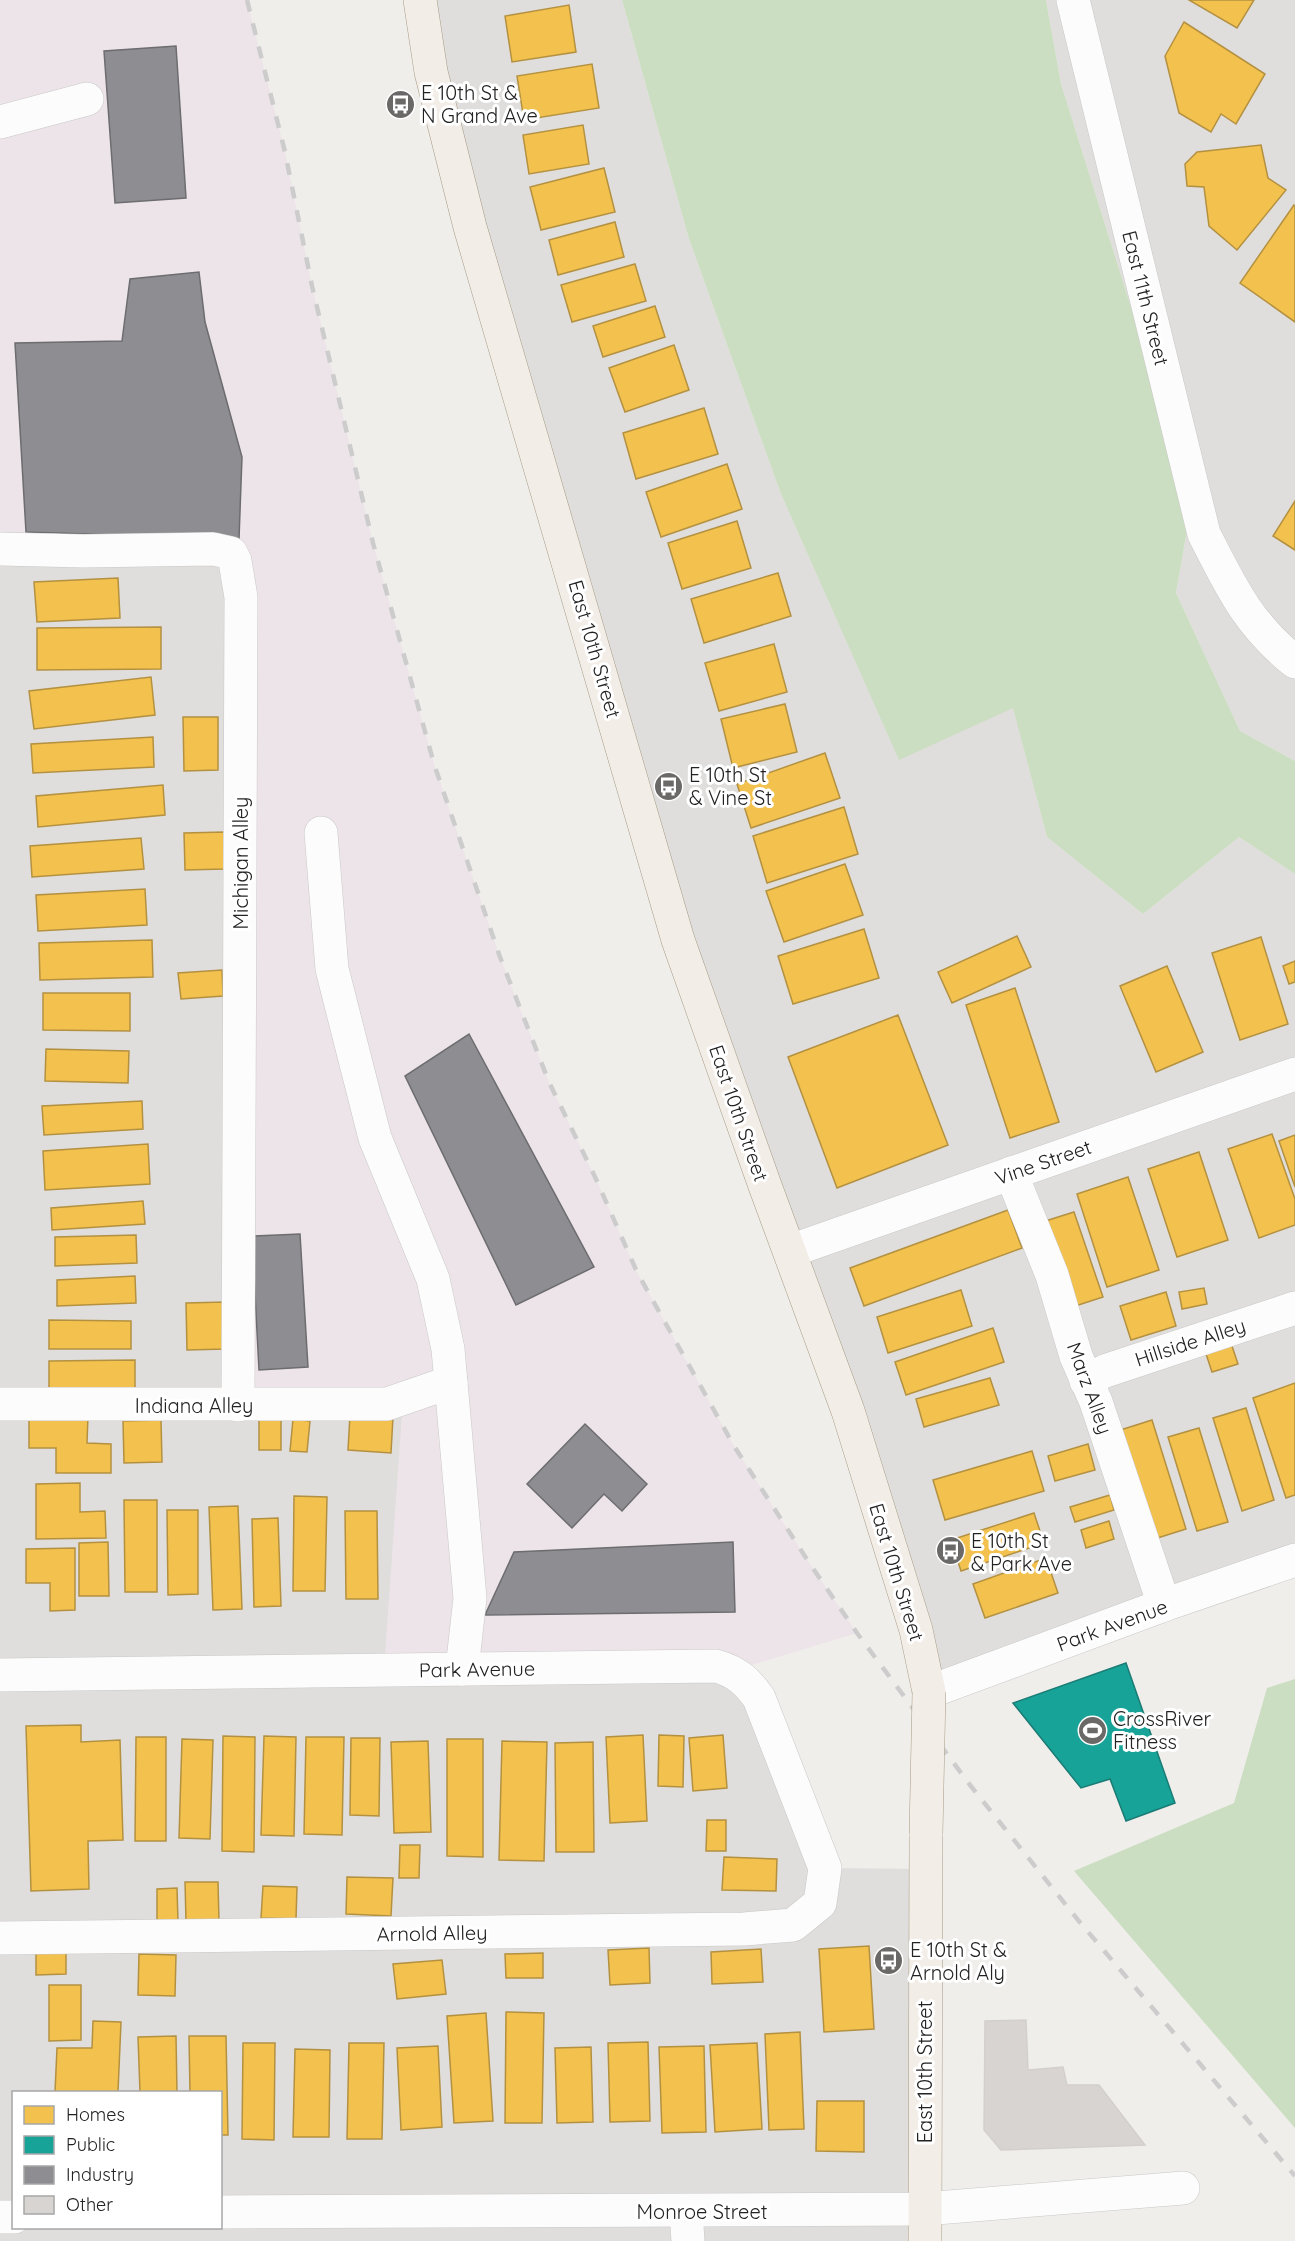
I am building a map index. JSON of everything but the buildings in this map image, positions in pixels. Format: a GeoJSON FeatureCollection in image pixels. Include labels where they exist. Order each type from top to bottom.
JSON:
{"type":"FeatureCollection","features":[{"type":"Feature","properties":{"kind":"main road","name":"East 10th Street"},"geometry":{"type":"LineString","coordinates":[[420,0],[431,72],[470,227],[678,940],[848,1411],[916,1630],[929,1692],[925,1869],[925,2225]]}},
{"type":"Feature","properties":{"kind":"street","name":"East 11th Street"},"geometry":{"type":"LineString","coordinates":[[1073,0],[1204,534],[1233,591],[1250,618],[1295,662]]}},
{"type":"Feature","properties":{"kind":"street"},"geometry":{"type":"LineString","coordinates":[[0,123],[87,99]]}},
{"type":"Feature","properties":{"kind":"street","name":"Michigan Alley"},"geometry":{"type":"LineString","coordinates":[[0,549],[84,551],[213,549],[231,553],[235,561],[241,597],[238,1405]]}},
{"type":"Feature","properties":{"kind":"street"},"geometry":{"type":"LineString","coordinates":[[321,834],[332,969],[375,1138],[433,1279],[448,1349],[470,1598],[462,1669]]}},
{"type":"Feature","properties":{"kind":"street","name":"Vine Street"},"geometry":{"type":"LineString","coordinates":[[790,1251],[1295,1074]]}},
{"type":"Feature","properties":{"kind":"street","name":"Marz Alley"},"geometry":{"type":"LineString","coordinates":[[1011,1173],[1052,1275],[1086,1381],[1096,1402],[1164,1605]]}},
{"type":"Feature","properties":{"kind":"street","name":"Hillside Alley"},"geometry":{"type":"LineString","coordinates":[[1086,1381],[1105,1371],[1295,1308]]}},
{"type":"Feature","properties":{"kind":"street","name":"Indiana Alley"},"geometry":{"type":"LineString","coordinates":[[0,1404],[387,1404],[451,1382]]}},
{"type":"Feature","properties":{"kind":"street","name":"Park Avenue"},"geometry":{"type":"LineString","coordinates":[[929,1692],[1164,1605],[1295,1560]]}},
{"type":"Feature","properties":{"kind":"street","name":"Park Avenue"},"geometry":{"type":"LineString","coordinates":[[0,1675],[716,1666],[732,1671],[746,1680],[759,1698],[825,1868]]}},
{"type":"Feature","properties":{"kind":"street","name":"Arnold Alley"},"geometry":{"type":"LineString","coordinates":[[0,1938],[744,1929],[784,1926],[793,1925],[820,1903],[825,1868]]}},
{"type":"Feature","properties":{"kind":"street","name":"Monroe Street"},"geometry":{"type":"LineString","coordinates":[[222,2222],[687,2226],[925,2225],[1184,2188]]}},
{"type":"Feature","properties":{"kind":"shaded area"},"geometry":{"type":"Polygon","coordinates":[[[0,0],[247,0],[285,152],[312,286],[373,543],[434,764],[500,957],[549,1082],[596,1179],[637,1272],[734,1446],[857,1633],[732,1671],[384,1670],[402,1413],[238,1405],[235,561],[0,549],[0,0]]]}},
{"type":"Feature","properties":{"kind":"shaded area"},"geometry":{"type":"Polygon","coordinates":[[[420,0],[622,0],[689,239],[781,494],[899,759],[1013,707],[1047,837],[1143,914],[1239,837],[1295,874],[1295,1560],[929,1692],[764,1183],[420,0]]]}},
{"type":"Feature","properties":{"kind":"shaded area"},"geometry":{"type":"Polygon","coordinates":[[[1046,0],[1295,0],[1295,761],[1240,731],[1176,593],[1192,502],[1061,84],[1046,0]]]}},
{"type":"Feature","properties":{"kind":"shaded area"},"geometry":{"type":"Polygon","coordinates":[[[0,549],[231,553],[387,1404],[732,1671],[825,1868],[925,1869],[925,2241],[0,2241],[0,549]]]}},
{"type":"Feature","properties":{"kind":"green space"},"geometry":{"type":"Polygon","coordinates":[[[622,0],[1046,0],[1061,84],[1192,502],[1176,593],[1240,731],[1295,761],[1295,874],[1239,837],[1143,914],[1047,837],[1013,708],[899,760],[781,494],[689,239],[622,0]]]}},
{"type":"Feature","properties":{"kind":"green space"},"geometry":{"type":"Polygon","coordinates":[[[1295,1679],[1295,2128],[1074,1871],[1234,1803],[1267,1688],[1295,1679]]]}},
{"type":"Feature","properties":{"kind":"railway"},"geometry":{"type":"LineString","coordinates":[[247,0],[285,152],[312,286],[373,543],[434,764],[500,957],[549,1082],[596,1179],[637,1272],[734,1446],[857,1633],[970,1785],[1078,1920],[1295,2176]]}},
{"type":"Feature","properties":{"kind":"place","name":"E 10th St & N Grand Ave"},"geometry":{"type":"Point","coordinates":[400,104]}},
{"type":"Feature","properties":{"kind":"place","name":"E 10th St & Vine St"},"geometry":{"type":"Point","coordinates":[668,786]}},
{"type":"Feature","properties":{"kind":"place","name":"E 10th St & Park Ave"},"geometry":{"type":"Point","coordinates":[950,1551]}},
{"type":"Feature","properties":{"kind":"place","name":"CrossRiver Fitness"},"geometry":{"type":"Point","coordinates":[1092,1730]}},
{"type":"Feature","properties":{"kind":"place","name":"E 10th St & Arnold Aly"},"geometry":{"type":"Point","coordinates":[889,1961]}}]}
